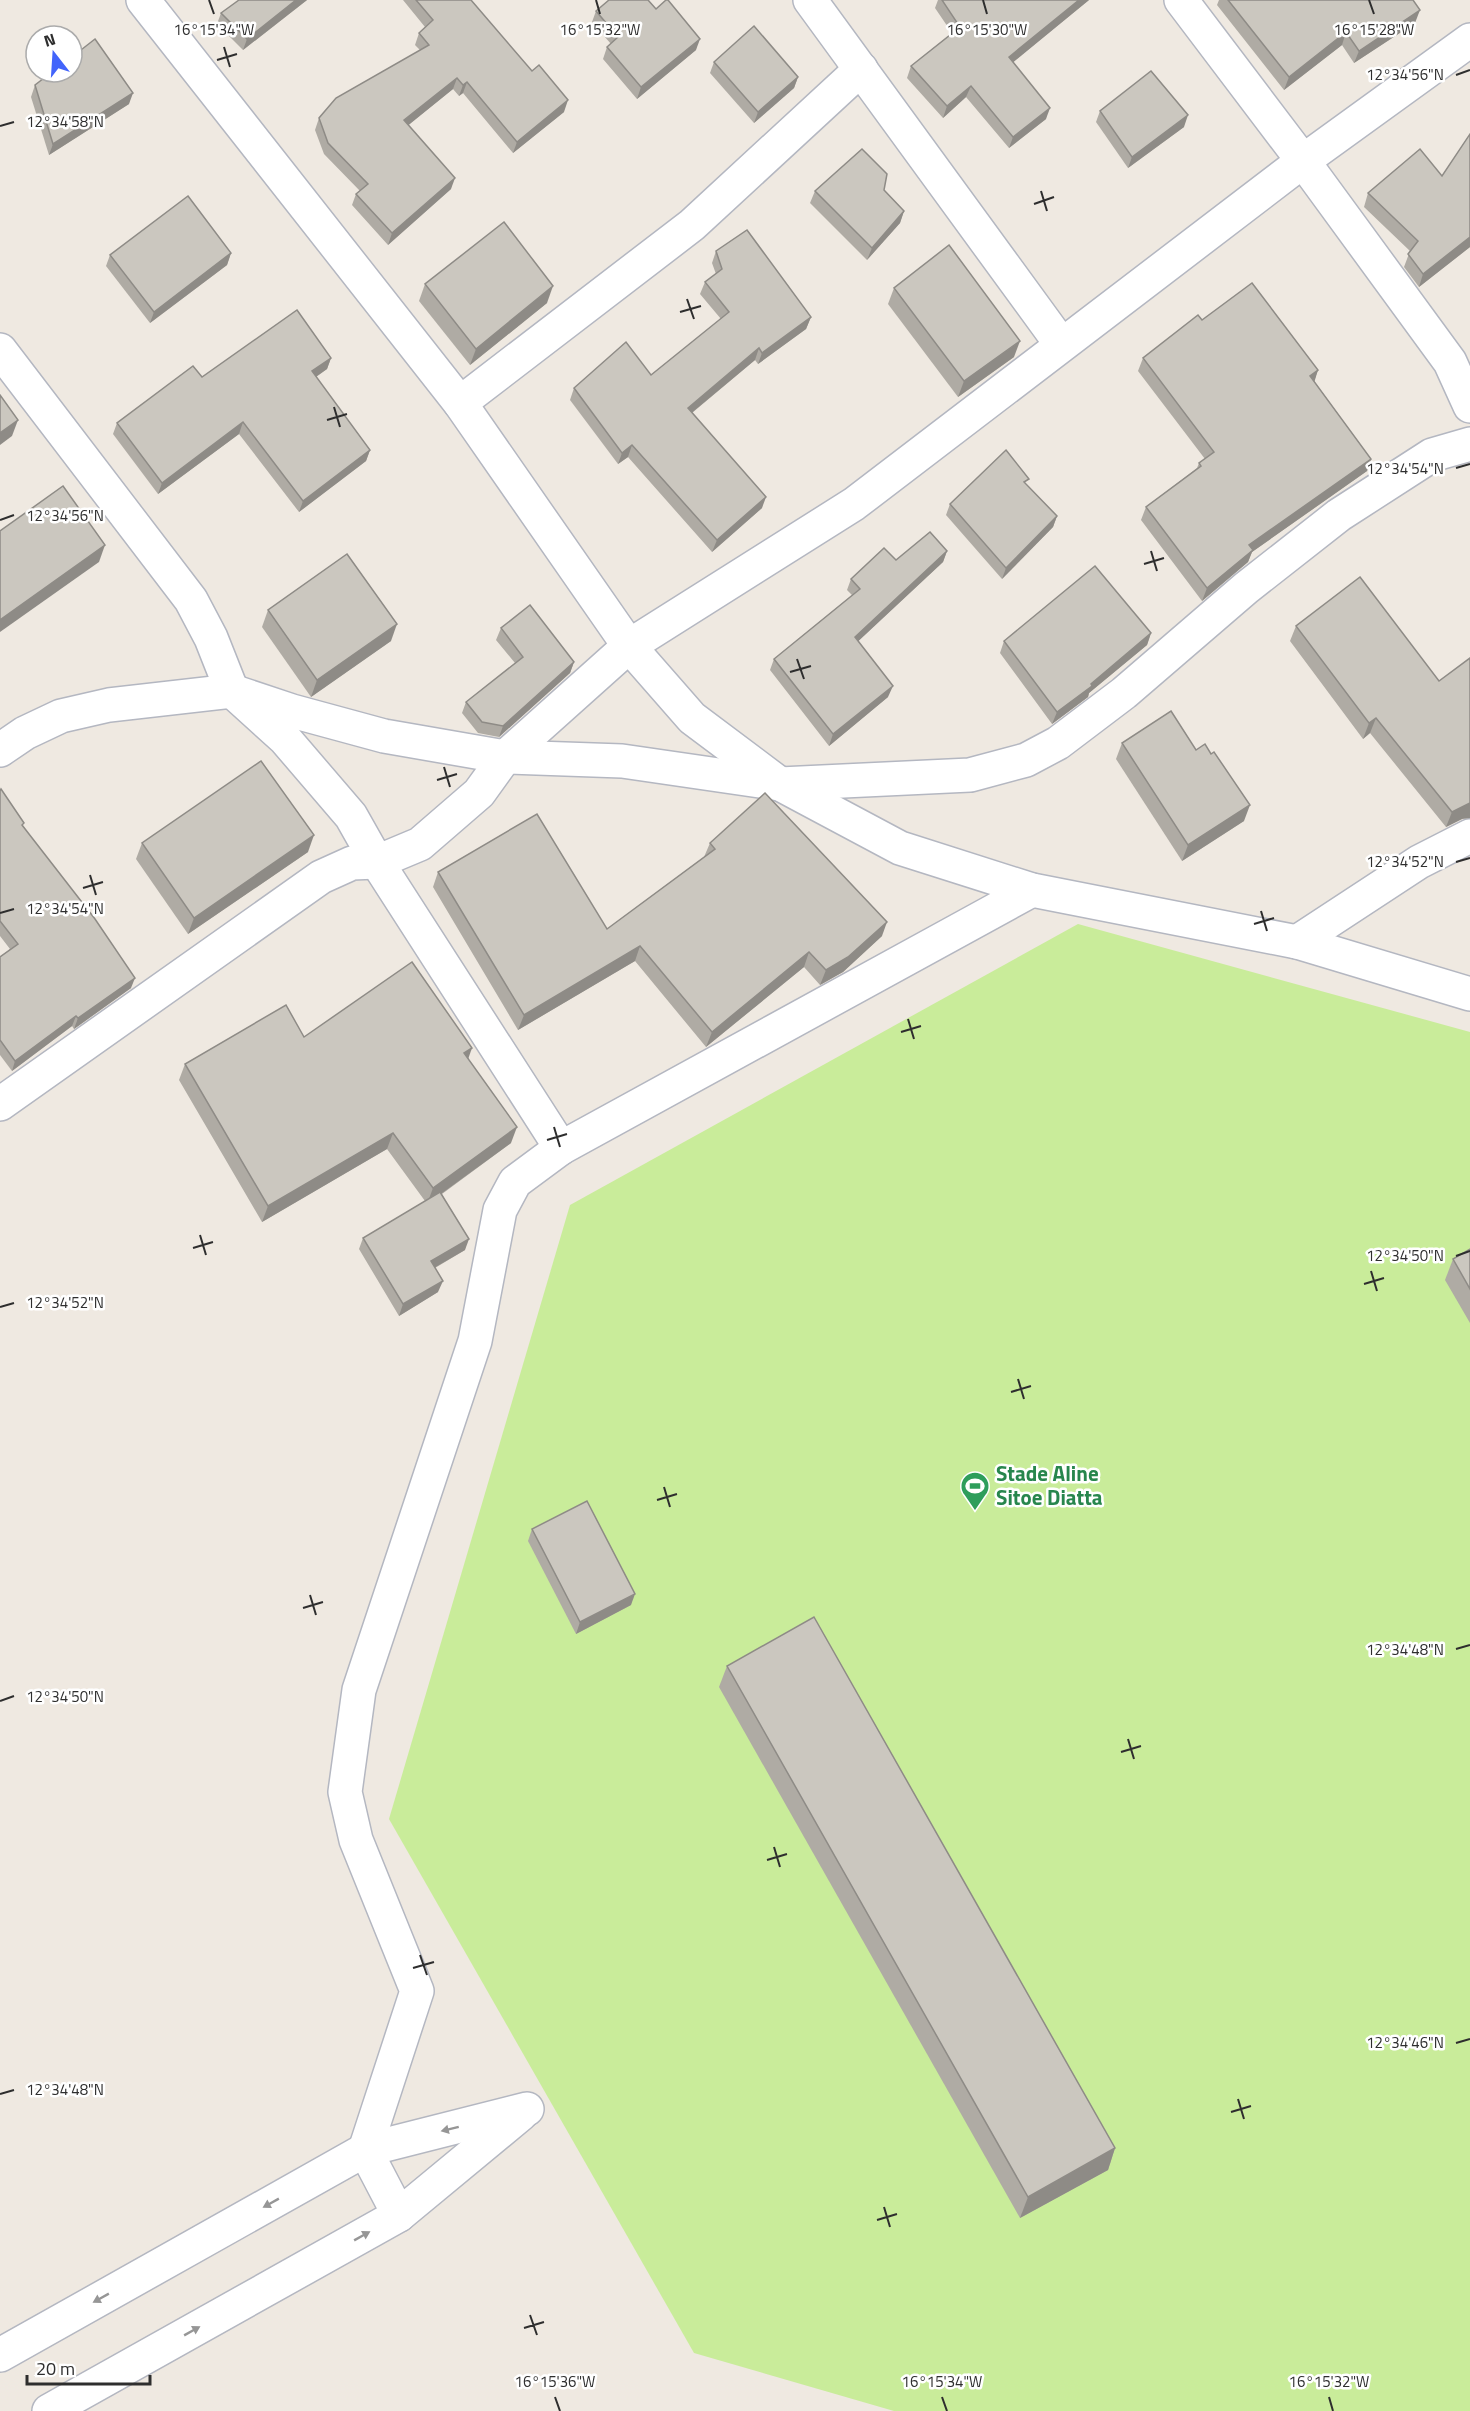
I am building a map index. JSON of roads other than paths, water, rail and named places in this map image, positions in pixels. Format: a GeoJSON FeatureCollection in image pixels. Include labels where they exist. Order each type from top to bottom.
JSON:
{"type":"FeatureCollection","features":[{"type":"Feature","properties":{"kind":"street"},"geometry":{"type":"LineString","coordinates":[[143,0],[460,403],[629,646],[692,718],[780,784],[900,848],[1032,890],[1297,942],[1470,994]]}},
{"type":"Feature","properties":{"kind":"street"},"geometry":{"type":"LineString","coordinates":[[810,0],[1061,344]]}},
{"type":"Feature","properties":{"kind":"street"},"geometry":{"type":"LineString","coordinates":[[1181,0],[1303,161],[1460,358],[1470,406]]}},
{"type":"Feature","properties":{"kind":"street"},"geometry":{"type":"LineString","coordinates":[[0,1104],[321,878],[352,863],[377,862],[420,844],[479,793],[505,758],[629,646],[854,504],[1303,161],[1470,40]]}},
{"type":"Feature","properties":{"kind":"street"},"geometry":{"type":"LineString","coordinates":[[460,403],[692,225],[861,69]]}},
{"type":"Feature","properties":{"kind":"street"},"geometry":{"type":"LineString","coordinates":[[0,350],[191,600],[211,638],[232,691],[285,740],[351,816],[377,862],[561,1148]]}},
{"type":"Feature","properties":{"kind":"street"},"geometry":{"type":"LineString","coordinates":[[0,750],[25,734],[61,716],[109,705],[232,691],[292,711],[384,736],[505,758],[622,761],[780,784],[970,775],[1026,760],[1058,743],[1124,693],[1246,588],[1339,515],[1432,455],[1470,444]]}},
{"type":"Feature","properties":{"kind":"street"},"geometry":{"type":"LineString","coordinates":[[1297,942],[1419,862],[1470,836]]}},
{"type":"Feature","properties":{"kind":"street"},"geometry":{"type":"LineString","coordinates":[[399,2215],[365,2150],[417,1991],[356,1840],[345,1792],[359,1690],[475,1341],[500,1210],[515,1182],[561,1148],[1032,890]]}},
{"type":"Feature","properties":{"kind":"street"},"geometry":{"type":"LineString","coordinates":[[0,2355],[365,2150],[527,2109],[399,2215],[49,2411]]}},
{"type":"Feature","properties":{"kind":"place","name":"Stade Aline Sitoe Diatta"},"geometry":{"type":"Point","coordinates":[975,1512]}}]}
